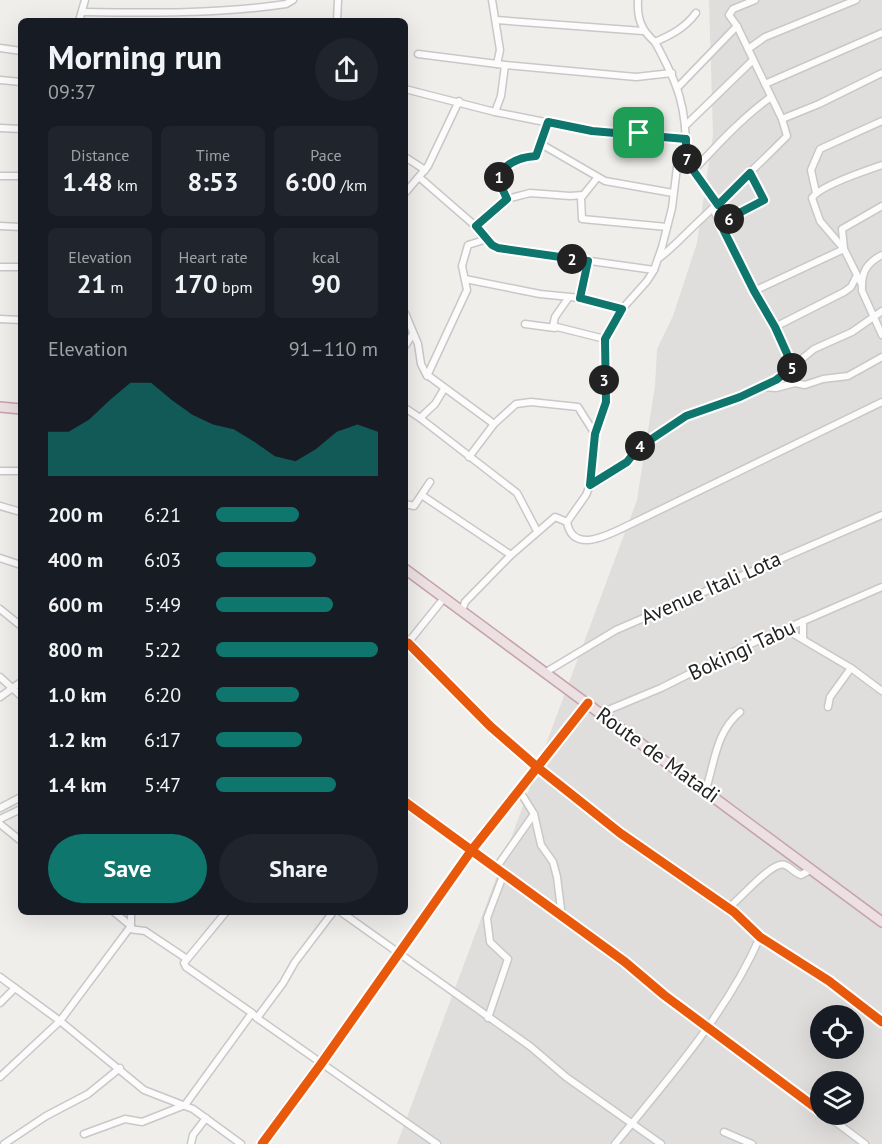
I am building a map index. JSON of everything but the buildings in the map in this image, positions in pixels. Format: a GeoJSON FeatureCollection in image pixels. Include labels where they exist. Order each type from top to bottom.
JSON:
{"type":"FeatureCollection","features":[{"type":"Feature","properties":{"kind":"highway"},"geometry":{"type":"LineString","coordinates":[[0,407],[18,409]]}},
{"type":"Feature","properties":{"kind":"highway","name":"Route de Matadi"},"geometry":{"type":"LineString","coordinates":[[408,570],[706,789],[882,922]]}},
{"type":"Feature","properties":{"kind":"street"},"geometry":{"type":"LineString","coordinates":[[81,18],[85,0]]}},
{"type":"Feature","properties":{"kind":"street"},"geometry":{"type":"LineString","coordinates":[[82,12],[133,14],[232,10],[286,4],[293,0]]}},
{"type":"Feature","properties":{"kind":"street"},"geometry":{"type":"LineString","coordinates":[[338,0],[338,18]]}},
{"type":"Feature","properties":{"kind":"street"},"geometry":{"type":"LineString","coordinates":[[492,0],[500,50],[497,64]]}},
{"type":"Feature","properties":{"kind":"street"},"geometry":{"type":"LineString","coordinates":[[638,0],[638,12],[643,32],[654,42],[672,74],[684,106],[686,156],[716,207],[720,223],[775,327],[793,367]]}},
{"type":"Feature","properties":{"kind":"street"},"geometry":{"type":"LineString","coordinates":[[659,258],[716,207],[787,136],[783,119],[729,15],[730,12],[755,0]]}},
{"type":"Feature","properties":{"kind":"street"},"geometry":{"type":"LineString","coordinates":[[748,49],[765,37],[856,0]]}},
{"type":"Feature","properties":{"kind":"street"},"geometry":{"type":"LineString","coordinates":[[654,42],[688,24],[696,13]]}},
{"type":"Feature","properties":{"kind":"street"},"geometry":{"type":"LineString","coordinates":[[496,20],[643,32]]}},
{"type":"Feature","properties":{"kind":"street"},"geometry":{"type":"LineString","coordinates":[[678,87],[736,26]]}},
{"type":"Feature","properties":{"kind":"street"},"geometry":{"type":"LineString","coordinates":[[765,84],[882,33]]}},
{"type":"Feature","properties":{"kind":"street"},"geometry":{"type":"LineString","coordinates":[[0,48],[18,51]]}},
{"type":"Feature","properties":{"kind":"street"},"geometry":{"type":"LineString","coordinates":[[418,54],[505,65],[636,77],[672,74]]}},
{"type":"Feature","properties":{"kind":"street"},"geometry":{"type":"LineString","coordinates":[[686,126],[752,62]]}},
{"type":"Feature","properties":{"kind":"street"},"geometry":{"type":"LineString","coordinates":[[495,112],[501,96],[505,65]]}},
{"type":"Feature","properties":{"kind":"street"},"geometry":{"type":"LineString","coordinates":[[783,119],[882,73]]}},
{"type":"Feature","properties":{"kind":"street"},"geometry":{"type":"LineString","coordinates":[[0,80],[18,82]]}},
{"type":"Feature","properties":{"kind":"street"},"geometry":{"type":"LineString","coordinates":[[408,90],[495,112],[592,131],[686,139]]}},
{"type":"Feature","properties":{"kind":"street"},"geometry":{"type":"LineString","coordinates":[[694,170],[746,120],[752,110],[771,98]]}},
{"type":"Feature","properties":{"kind":"street"},"geometry":{"type":"LineString","coordinates":[[408,190],[425,171],[459,101]]}},
{"type":"Feature","properties":{"kind":"street"},"geometry":{"type":"LineString","coordinates":[[816,193],[811,170],[820,149],[882,121]]}},
{"type":"Feature","properties":{"kind":"street"},"geometry":{"type":"LineString","coordinates":[[507,199],[501,186],[500,173],[506,165],[522,157],[536,156],[548,122]]}},
{"type":"Feature","properties":{"kind":"street"},"geometry":{"type":"LineString","coordinates":[[0,128],[18,129]]}},
{"type":"Feature","properties":{"kind":"street"},"geometry":{"type":"LineString","coordinates":[[541,144],[575,162],[597,178],[613,184],[673,193]]}},
{"type":"Feature","properties":{"kind":"street"},"geometry":{"type":"LineString","coordinates":[[686,156],[681,158],[677,167],[667,227],[654,270],[622,309],[605,339],[606,402],[595,434],[590,485],[581,503],[567,522],[568,530],[582,541],[591,541],[610,534],[882,402]]}},
{"type":"Feature","properties":{"kind":"street"},"geometry":{"type":"LineString","coordinates":[[408,159],[425,171]]}},
{"type":"Feature","properties":{"kind":"street"},"geometry":{"type":"LineString","coordinates":[[844,249],[820,222],[812,201],[816,193],[846,178],[882,165]]}},
{"type":"Feature","properties":{"kind":"street"},"geometry":{"type":"LineString","coordinates":[[720,223],[764,200],[750,173]]}},
{"type":"Feature","properties":{"kind":"street"},"geometry":{"type":"LineString","coordinates":[[0,176],[18,176]]}},
{"type":"Feature","properties":{"kind":"street"},"geometry":{"type":"LineString","coordinates":[[419,177],[498,248],[654,270]]}},
{"type":"Feature","properties":{"kind":"street"},"geometry":{"type":"LineString","coordinates":[[597,178],[580,202],[582,219],[667,227]]}},
{"type":"Feature","properties":{"kind":"street"},"geometry":{"type":"LineString","coordinates":[[476,226],[507,199],[530,193],[583,195]]}},
{"type":"Feature","properties":{"kind":"street"},"geometry":{"type":"LineString","coordinates":[[862,285],[844,249],[842,229],[882,206]]}},
{"type":"Feature","properties":{"kind":"street"},"geometry":{"type":"LineString","coordinates":[[0,226],[18,227]]}},
{"type":"Feature","properties":{"kind":"street"},"geometry":{"type":"LineString","coordinates":[[427,376],[467,290],[462,266],[468,245],[487,239]]}},
{"type":"Feature","properties":{"kind":"street"},"geometry":{"type":"LineString","coordinates":[[754,291],[844,249]]}},
{"type":"Feature","properties":{"kind":"street"},"geometry":{"type":"LineString","coordinates":[[882,255],[870,261],[863,274],[862,285],[862,291],[882,335]]}},
{"type":"Feature","properties":{"kind":"street"},"geometry":{"type":"LineString","coordinates":[[580,298],[588,261]]}},
{"type":"Feature","properties":{"kind":"street"},"geometry":{"type":"LineString","coordinates":[[0,267],[18,267]]}},
{"type":"Feature","properties":{"kind":"street"},"geometry":{"type":"LineString","coordinates":[[775,327],[844,292],[851,287],[856,277]]}},
{"type":"Feature","properties":{"kind":"street"},"geometry":{"type":"LineString","coordinates":[[465,279],[503,288],[580,298],[622,309]]}},
{"type":"Feature","properties":{"kind":"street"},"geometry":{"type":"LineString","coordinates":[[556,328],[553,326],[555,317],[569,297]]}},
{"type":"Feature","properties":{"kind":"street"},"geometry":{"type":"LineString","coordinates":[[590,485],[627,462],[638,448],[686,416],[762,387],[793,367],[798,360],[814,349],[852,332],[870,321],[873,315],[882,311]]}},
{"type":"Feature","properties":{"kind":"street"},"geometry":{"type":"LineString","coordinates":[[0,319],[18,321]]}},
{"type":"Feature","properties":{"kind":"street"},"geometry":{"type":"LineString","coordinates":[[408,321],[418,344],[421,364],[427,376],[494,424]]}},
{"type":"Feature","properties":{"kind":"street"},"geometry":{"type":"LineString","coordinates":[[525,324],[605,339]]}},
{"type":"Feature","properties":{"kind":"street"},"geometry":{"type":"LineString","coordinates":[[408,342],[413,334]]}},
{"type":"Feature","properties":{"kind":"street"},"geometry":{"type":"LineString","coordinates":[[762,387],[776,388],[795,383],[805,385],[823,379],[848,376],[882,357]]}},
{"type":"Feature","properties":{"kind":"street"},"geometry":{"type":"LineString","coordinates":[[420,418],[435,404],[444,390]]}},
{"type":"Feature","properties":{"kind":"street"},"geometry":{"type":"LineString","coordinates":[[470,457],[494,424],[516,404],[574,405],[581,410],[584,419],[595,434]]}},
{"type":"Feature","properties":{"kind":"street"},"geometry":{"type":"LineString","coordinates":[[408,410],[517,493],[537,531]]}},
{"type":"Feature","properties":{"kind":"street"},"geometry":{"type":"LineString","coordinates":[[0,471],[18,471]]}},
{"type":"Feature","properties":{"kind":"street"},"geometry":{"type":"LineString","coordinates":[[408,505],[414,506],[423,496],[430,482]]}},
{"type":"Feature","properties":{"kind":"street"},"geometry":{"type":"LineString","coordinates":[[423,496],[511,555]]}},
{"type":"Feature","properties":{"kind":"street"},"geometry":{"type":"LineString","coordinates":[[0,506],[18,511]]}},
{"type":"Feature","properties":{"kind":"street","name":"Avenue Itali Lota"},"geometry":{"type":"LineString","coordinates":[[546,672],[616,630],[882,515]]}},
{"type":"Feature","properties":{"kind":"street"},"geometry":{"type":"LineString","coordinates":[[462,610],[465,602],[537,531],[555,517],[567,522]]}},
{"type":"Feature","properties":{"kind":"street"},"geometry":{"type":"LineString","coordinates":[[0,558],[18,564]]}},
{"type":"Feature","properties":{"kind":"street","name":"Bokingi Tabu"},"geometry":{"type":"LineString","coordinates":[[602,713],[661,688],[785,628],[882,587]]}},
{"type":"Feature","properties":{"kind":"street"},"geometry":{"type":"LineString","coordinates":[[408,642],[444,598]]}},
{"type":"Feature","properties":{"kind":"street"},"geometry":{"type":"LineString","coordinates":[[0,609],[18,624]]}},
{"type":"Feature","properties":{"kind":"street"},"geometry":{"type":"LineString","coordinates":[[803,621],[803,639]]}},
{"type":"Feature","properties":{"kind":"street"},"geometry":{"type":"LineString","coordinates":[[785,628],[851,668],[882,691]]}},
{"type":"Feature","properties":{"kind":"street"},"geometry":{"type":"LineString","coordinates":[[408,646],[490,726],[620,833],[728,908],[760,937],[829,981],[882,1022]]}},
{"type":"Feature","properties":{"kind":"street"},"geometry":{"type":"LineString","coordinates":[[828,707],[830,697],[851,668]]}},
{"type":"Feature","properties":{"kind":"street"},"geometry":{"type":"LineString","coordinates":[[0,677],[18,693]]}},
{"type":"Feature","properties":{"kind":"street"},"geometry":{"type":"LineString","coordinates":[[0,697],[18,684]]}},
{"type":"Feature","properties":{"kind":"street"},"geometry":{"type":"LineString","coordinates":[[262,1144],[471,851],[588,703]]}},
{"type":"Feature","properties":{"kind":"street"},"geometry":{"type":"LineString","coordinates":[[706,789],[720,737],[730,720],[740,712]]}},
{"type":"Feature","properties":{"kind":"street"},"geometry":{"type":"LineString","coordinates":[[519,790],[534,814],[540,845],[553,862],[562,917]]}},
{"type":"Feature","properties":{"kind":"street"},"geometry":{"type":"LineString","coordinates":[[0,808],[18,799]]}},
{"type":"Feature","properties":{"kind":"street"},"geometry":{"type":"LineString","coordinates":[[408,804],[625,962],[664,995],[810,1103]]}},
{"type":"Feature","properties":{"kind":"street"},"geometry":{"type":"LineString","coordinates":[[0,819],[18,810]]}},
{"type":"Feature","properties":{"kind":"street"},"geometry":{"type":"LineString","coordinates":[[496,868],[534,814]]}},
{"type":"Feature","properties":{"kind":"street"},"geometry":{"type":"LineString","coordinates":[[0,824],[18,839]]}},
{"type":"Feature","properties":{"kind":"street"},"geometry":{"type":"LineString","coordinates":[[728,908],[751,889],[767,871],[778,865],[786,865],[801,875],[812,869]]}},
{"type":"Feature","properties":{"kind":"street"},"geometry":{"type":"LineString","coordinates":[[488,1018],[508,959],[490,942],[487,918],[504,873]]}},
{"type":"Feature","properties":{"kind":"street"},"geometry":{"type":"LineString","coordinates":[[117,915],[130,927],[146,931],[187,959]]}},
{"type":"Feature","properties":{"kind":"street"},"geometry":{"type":"LineString","coordinates":[[0,1077],[60,1022],[130,927],[131,915]]}},
{"type":"Feature","properties":{"kind":"street"},"geometry":{"type":"LineString","coordinates":[[224,915],[184,963],[186,967],[435,1144]]}},
{"type":"Feature","properties":{"kind":"street"},"geometry":{"type":"LineString","coordinates":[[84,1134],[125,1119],[142,1122],[185,1105],[283,983],[295,962],[331,915]]}},
{"type":"Feature","properties":{"kind":"street"},"geometry":{"type":"LineString","coordinates":[[345,915],[531,1047],[566,1077],[661,1144]]}},
{"type":"Feature","properties":{"kind":"street"},"geometry":{"type":"LineString","coordinates":[[615,1144],[740,980],[760,937]]}},
{"type":"Feature","properties":{"kind":"street"},"geometry":{"type":"LineString","coordinates":[[0,977],[120,1068],[144,1090],[185,1105],[236,1142]]}},
{"type":"Feature","properties":{"kind":"street"},"geometry":{"type":"LineString","coordinates":[[0,1003],[15,988]]}},
{"type":"Feature","properties":{"kind":"street"},"geometry":{"type":"LineString","coordinates":[[4,1144],[46,1116],[88,1094],[120,1068]]}},
{"type":"Feature","properties":{"kind":"street"},"geometry":{"type":"LineString","coordinates":[[191,1144],[193,1135],[206,1119]]}},
{"type":"Feature","properties":{"kind":"street"},"geometry":{"type":"LineString","coordinates":[[840,1125],[866,1144]]}},
{"type":"Feature","properties":{"kind":"street"},"geometry":{"type":"LineString","coordinates":[[724,1132],[752,1144]]}},
{"type":"Feature","properties":{"kind":"shaded area"},"geometry":{"type":"Polygon","coordinates":[[[709,0],[882,0],[882,1144],[397,1144],[637,500],[655,386],[657,349],[673,316],[697,243],[713,135],[709,0]]]}},
{"type":"Feature","properties":{"kind":"cycle path"},"geometry":{"type":"LineString","coordinates":[[408,643],[490,726],[537,767],[620,833],[734,912],[760,937],[829,981],[882,1022]]}},
{"type":"Feature","properties":{"kind":"cycle path"},"geometry":{"type":"LineString","coordinates":[[262,1144],[471,851],[588,703]]}},
{"type":"Feature","properties":{"kind":"cycle path"},"geometry":{"type":"LineString","coordinates":[[408,804],[625,962],[664,995],[810,1104]]}},
{"type":"Feature","properties":{"kind":"route"},"geometry":{"type":"LineString","coordinates":[[548,122],[592,131],[639,133],[686,139],[688,163],[718,205],[750,173],[764,201],[720,223],[775,327],[793,367],[776,380],[740,397],[686,416],[638,448],[627,462],[590,485],[595,434],[606,402],[605,339],[622,309],[580,298],[588,261],[498,248],[492,245],[476,226],[507,199],[501,186],[500,173],[506,165],[522,157],[536,156],[548,122]]}}]}
